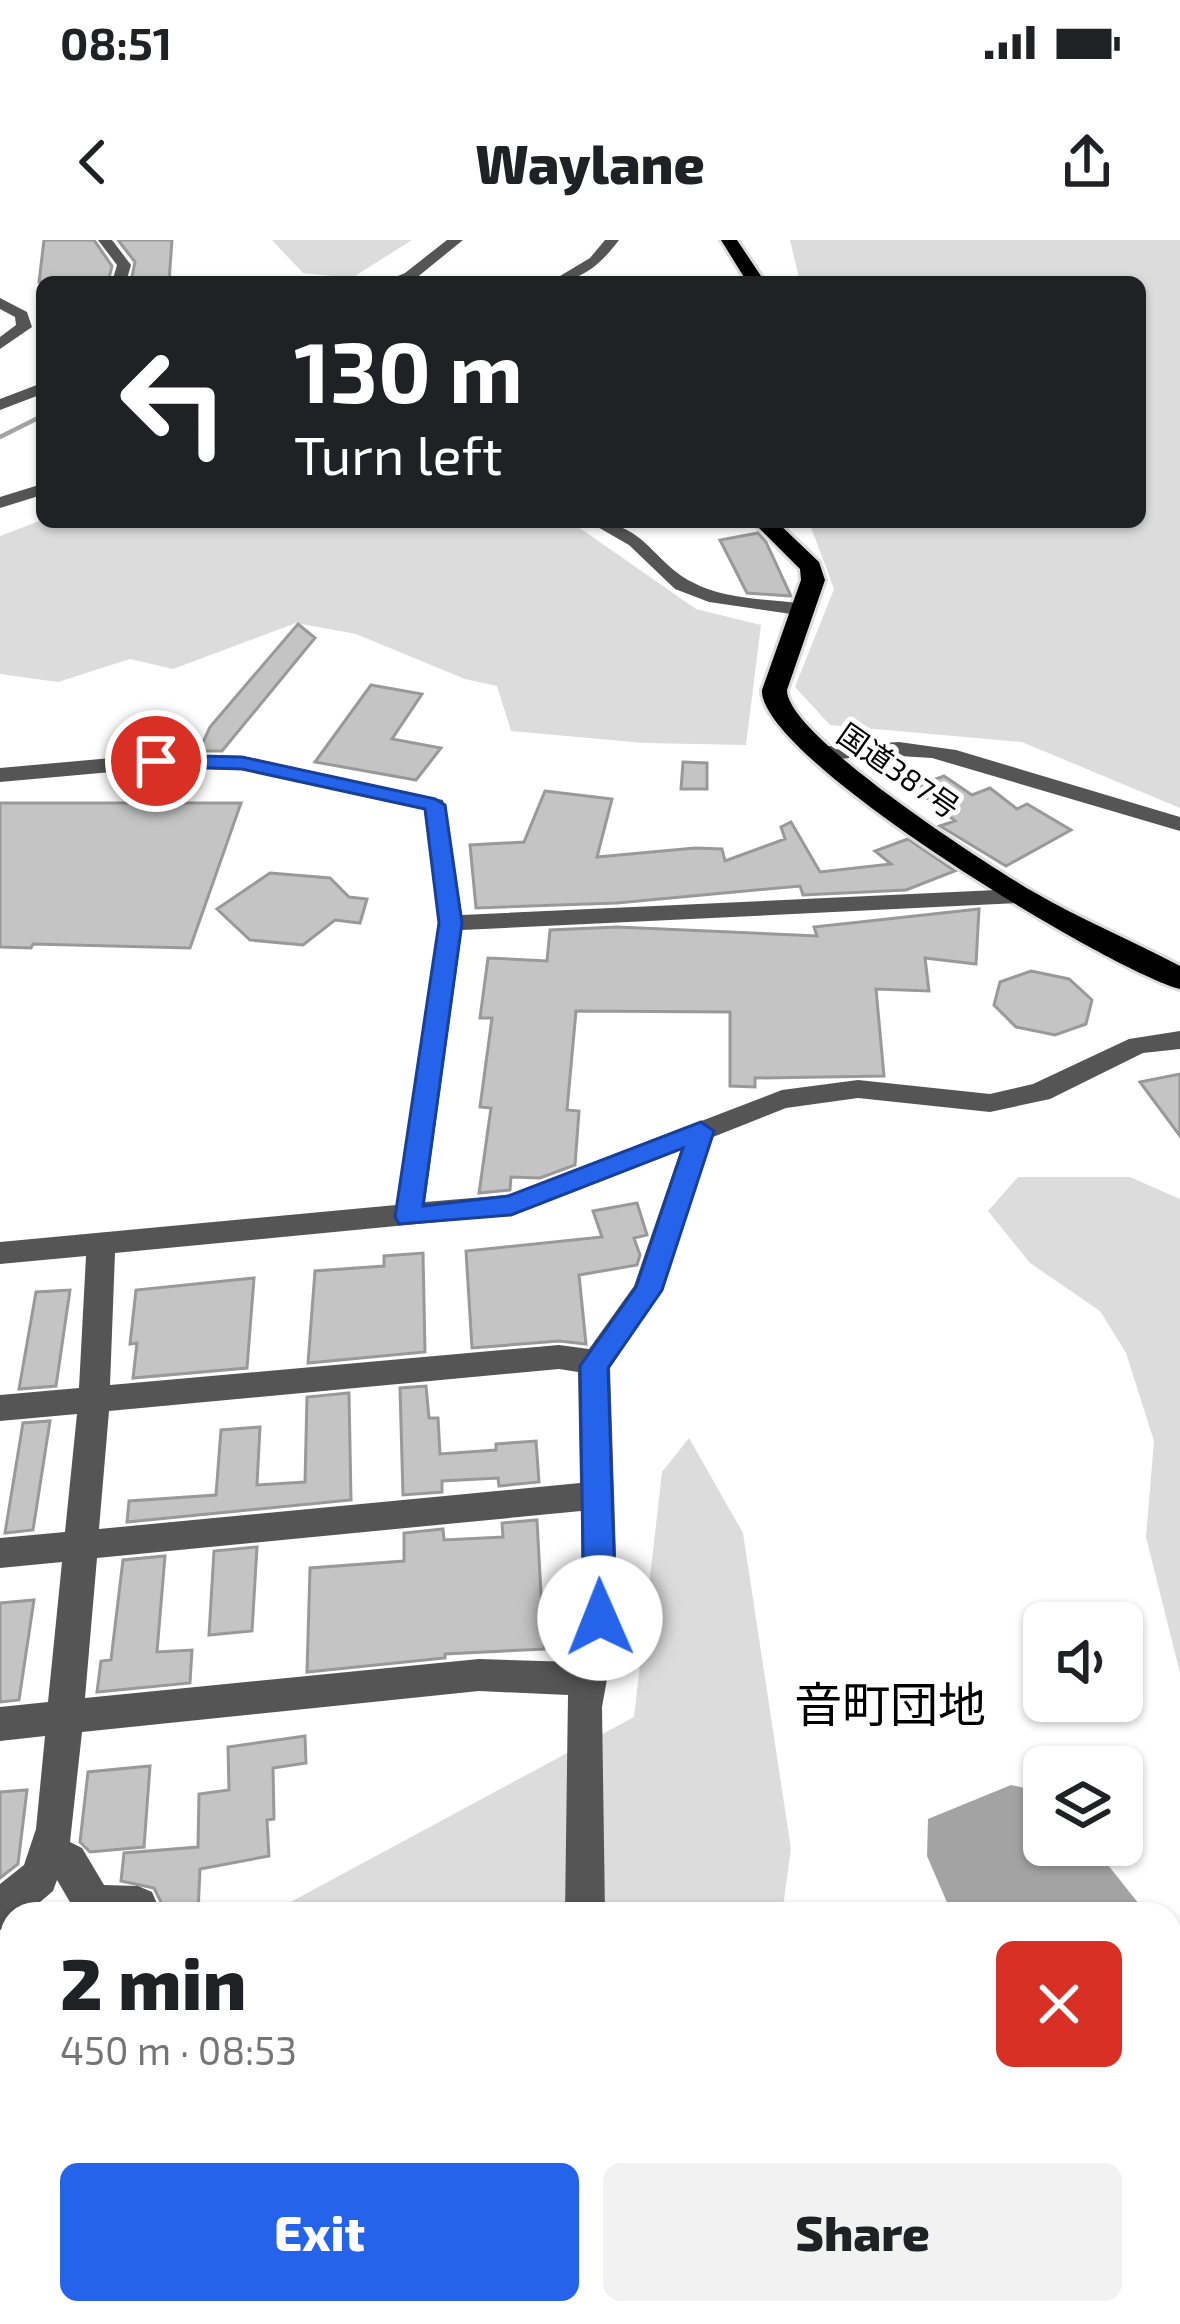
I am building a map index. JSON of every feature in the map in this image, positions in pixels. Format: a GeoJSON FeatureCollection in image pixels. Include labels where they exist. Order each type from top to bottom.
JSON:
{"type":"FeatureCollection","features":[{"type":"Feature","properties":{"kind":"highway"},"geometry":{"type":"LineString","coordinates":[[729,240],[752,276]]}},
{"type":"Feature","properties":{"kind":"highway","name":"国道387号"},"geometry":{"type":"LineString","coordinates":[[770,528],[811,567],[813,580],[777,681],[774,702],[782,722],[818,754],[1020,896],[1180,979]]}},
{"type":"Feature","properties":{"kind":"street"},"geometry":{"type":"LineString","coordinates":[[105,240],[124,265],[121,276]]}},
{"type":"Feature","properties":{"kind":"street"},"geometry":{"type":"LineString","coordinates":[[410,276],[456,240]]}},
{"type":"Feature","properties":{"kind":"street"},"geometry":{"type":"LineString","coordinates":[[567,276],[595,261],[612,240]]}},
{"type":"Feature","properties":{"kind":"street"},"geometry":{"type":"LineString","coordinates":[[0,303],[22,315],[24,327],[0,344]]}},
{"type":"Feature","properties":{"kind":"street"},"geometry":{"type":"LineString","coordinates":[[0,405],[36,390]]}},
{"type":"Feature","properties":{"kind":"street"},"geometry":{"type":"LineString","coordinates":[[0,503],[36,491]]}},
{"type":"Feature","properties":{"kind":"street"},"geometry":{"type":"LineString","coordinates":[[610,528],[636,541],[682,584],[696,590],[805,610]]}},
{"type":"Feature","properties":{"kind":"street"},"geometry":{"type":"LineString","coordinates":[[818,754],[900,748],[946,754],[1114,812],[1180,824]]}},
{"type":"Feature","properties":{"kind":"street"},"geometry":{"type":"LineString","coordinates":[[0,775],[156,761],[242,763],[435,805],[451,923],[409,1217]]}},
{"type":"Feature","properties":{"kind":"street"},"geometry":{"type":"LineString","coordinates":[[451,923],[1020,896]]}},
{"type":"Feature","properties":{"kind":"street"},"geometry":{"type":"LineString","coordinates":[[0,1252],[511,1205],[782,1100],[858,1089],[990,1103],[1040,1092],[1138,1045],[1180,1040]]}},
{"type":"Feature","properties":{"kind":"street"},"geometry":{"type":"LineString","coordinates":[[585,1902],[584,1707],[600,1618],[597,1362],[648,1290],[701,1131]]}},
{"type":"Feature","properties":{"kind":"street"},"geometry":{"type":"LineString","coordinates":[[9,1902],[39,1877],[55,1829],[94,1399],[101,1244]]}},
{"type":"Feature","properties":{"kind":"street"},"geometry":{"type":"LineString","coordinates":[[0,1408],[559,1357],[597,1362]]}},
{"type":"Feature","properties":{"kind":"street"},"geometry":{"type":"LineString","coordinates":[[0,1553],[599,1495]]}},
{"type":"Feature","properties":{"kind":"street"},"geometry":{"type":"LineString","coordinates":[[0,1724],[479,1675],[589,1679]]}},
{"type":"Feature","properties":{"kind":"street"},"geometry":{"type":"LineString","coordinates":[[48,1851],[68,1861],[92,1902]]}},
{"type":"Feature","properties":{"kind":"shaded area"},"geometry":{"type":"Polygon","coordinates":[[[272,240],[412,240],[355,276],[303,273],[272,240]]]}},
{"type":"Feature","properties":{"kind":"shaded area"},"geometry":{"type":"Polygon","coordinates":[[[790,240],[1180,240],[1180,808],[1022,742],[830,725],[795,687],[834,589],[811,528],[1146,528],[1146,276],[799,276],[790,240]]]}},
{"type":"Feature","properties":{"kind":"shaded area"},"geometry":{"type":"Polygon","coordinates":[[[36,522],[36,528],[580,528],[696,609],[761,625],[746,745],[644,743],[511,731],[497,686],[465,679],[356,634],[296,623],[173,669],[130,659],[58,682],[0,674],[0,536],[36,522]]]}},
{"type":"Feature","properties":{"kind":"shaded area"},"geometry":{"type":"Polygon","coordinates":[[[1018,1177],[1130,1177],[1180,1199],[1180,1673],[1146,1537],[1154,1441],[1126,1353],[1100,1311],[1030,1263],[988,1211],[1018,1177]]]}},
{"type":"Feature","properties":{"kind":"shaded area"},"geometry":{"type":"Polygon","coordinates":[[[689,1438],[743,1533],[791,1849],[784,1902],[290,1902],[634,1717],[662,1472],[689,1438]]]}},
{"type":"Feature","properties":{"kind":"shaded area"},"geometry":{"type":"Polygon","coordinates":[[[1011,1785],[1023,1788],[1023,1866],[1109,1866],[1137,1902],[947,1902],[927,1856],[928,1819],[1011,1785]]]}},
{"type":"Feature","properties":{"kind":"building"},"geometry":{"type":"Polygon","coordinates":[[[44,240],[94,240],[112,266],[110,276],[40,276],[44,240]]]}},
{"type":"Feature","properties":{"kind":"building"},"geometry":{"type":"Polygon","coordinates":[[[118,240],[172,240],[169,276],[132,276],[135,262],[118,240]]]}},
{"type":"Feature","properties":{"kind":"building"},"geometry":{"type":"Polygon","coordinates":[[[758,533],[791,596],[747,593],[720,540],[758,533]]]}},
{"type":"Feature","properties":{"kind":"building"},"geometry":{"type":"Polygon","coordinates":[[[298,624],[315,638],[222,751],[199,751],[210,727],[298,624]]]}},
{"type":"Feature","properties":{"kind":"building"},"geometry":{"type":"Polygon","coordinates":[[[371,685],[422,694],[392,739],[441,748],[416,780],[315,762],[371,685]]]}},
{"type":"Feature","properties":{"kind":"building"},"geometry":{"type":"Polygon","coordinates":[[[683,762],[707,763],[707,789],[681,789],[683,762]]]}},
{"type":"Feature","properties":{"kind":"building"},"geometry":{"type":"Polygon","coordinates":[[[944,776],[972,795],[990,788],[1017,809],[1027,804],[1071,830],[1006,866],[940,826],[955,821],[914,787],[944,776]]]}},
{"type":"Feature","properties":{"kind":"building"},"geometry":{"type":"Polygon","coordinates":[[[545,791],[612,799],[597,857],[695,848],[722,849],[725,861],[785,839],[781,827],[791,822],[820,872],[891,864],[875,851],[908,839],[955,871],[906,890],[803,895],[800,886],[617,903],[476,908],[470,845],[524,842],[545,791]]]}},
{"type":"Feature","properties":{"kind":"building"},"geometry":{"type":"Polygon","coordinates":[[[0,803],[241,803],[190,948],[33,944],[31,948],[0,947],[0,803]]]}},
{"type":"Feature","properties":{"kind":"building"},"geometry":{"type":"Polygon","coordinates":[[[270,873],[330,878],[349,897],[367,899],[360,923],[335,920],[303,945],[250,940],[217,909],[270,873]]]}},
{"type":"Feature","properties":{"kind":"building"},"geometry":{"type":"Polygon","coordinates":[[[979,909],[976,964],[925,958],[929,991],[876,989],[884,1076],[755,1078],[755,1087],[730,1086],[730,1012],[576,1011],[567,1110],[579,1111],[575,1165],[540,1178],[511,1177],[510,1190],[479,1193],[491,1108],[480,1107],[492,1018],[480,1018],[488,958],[547,961],[550,930],[617,927],[817,936],[814,927],[979,909]]]}},
{"type":"Feature","properties":{"kind":"building"},"geometry":{"type":"Polygon","coordinates":[[[1031,971],[1069,979],[1092,1000],[1086,1024],[1055,1035],[1016,1027],[994,1005],[1000,982],[1031,971]]]}},
{"type":"Feature","properties":{"kind":"building"},"geometry":{"type":"Polygon","coordinates":[[[1180,1074],[1180,1136],[1140,1082],[1180,1074]]]}},
{"type":"Feature","properties":{"kind":"building"},"geometry":{"type":"Polygon","coordinates":[[[637,1203],[647,1235],[634,1238],[640,1255],[637,1265],[579,1275],[586,1344],[559,1341],[472,1348],[466,1251],[602,1237],[593,1211],[637,1203]]]}},
{"type":"Feature","properties":{"kind":"building"},"geometry":{"type":"Polygon","coordinates":[[[423,1253],[425,1352],[308,1363],[315,1271],[384,1266],[384,1256],[423,1253]]]}},
{"type":"Feature","properties":{"kind":"building"},"geometry":{"type":"Polygon","coordinates":[[[254,1278],[247,1368],[133,1378],[137,1343],[130,1344],[136,1290],[254,1278]]]}},
{"type":"Feature","properties":{"kind":"building"},"geometry":{"type":"Polygon","coordinates":[[[70,1290],[56,1386],[19,1389],[36,1292],[70,1290]]]}},
{"type":"Feature","properties":{"kind":"building"},"geometry":{"type":"Polygon","coordinates":[[[426,1386],[429,1418],[438,1418],[440,1454],[536,1441],[539,1482],[499,1486],[498,1478],[442,1481],[442,1492],[403,1495],[400,1388],[426,1386]]]}},
{"type":"Feature","properties":{"kind":"building"},"geometry":{"type":"Polygon","coordinates":[[[349,1393],[351,1500],[127,1522],[129,1501],[216,1495],[221,1430],[260,1427],[257,1485],[305,1482],[307,1397],[349,1393]]]}},
{"type":"Feature","properties":{"kind":"building"},"geometry":{"type":"Polygon","coordinates":[[[50,1421],[33,1530],[5,1533],[23,1423],[50,1421]]]}},
{"type":"Feature","properties":{"kind":"building"},"geometry":{"type":"Polygon","coordinates":[[[537,1520],[544,1649],[445,1654],[445,1658],[307,1672],[310,1568],[404,1561],[404,1533],[443,1529],[444,1540],[503,1537],[502,1523],[537,1520]]]}},
{"type":"Feature","properties":{"kind":"building"},"geometry":{"type":"Polygon","coordinates":[[[257,1547],[252,1631],[209,1635],[214,1551],[257,1547]]]}},
{"type":"Feature","properties":{"kind":"building"},"geometry":{"type":"Polygon","coordinates":[[[165,1556],[157,1652],[192,1650],[190,1683],[97,1692],[101,1661],[111,1660],[123,1560],[165,1556]]]}},
{"type":"Feature","properties":{"kind":"building"},"geometry":{"type":"Polygon","coordinates":[[[34,1600],[19,1700],[0,1702],[0,1603],[34,1600]]]}},
{"type":"Feature","properties":{"kind":"building"},"geometry":{"type":"Polygon","coordinates":[[[305,1736],[306,1763],[273,1768],[274,1819],[267,1820],[269,1856],[200,1869],[198,1902],[161,1902],[154,1888],[121,1881],[124,1853],[198,1847],[199,1794],[229,1790],[228,1747],[305,1736]]]}},
{"type":"Feature","properties":{"kind":"building"},"geometry":{"type":"Polygon","coordinates":[[[150,1766],[144,1847],[90,1852],[80,1842],[88,1772],[150,1766]]]}},
{"type":"Feature","properties":{"kind":"building"},"geometry":{"type":"Polygon","coordinates":[[[27,1790],[18,1864],[0,1878],[0,1792],[27,1790]]]}},
{"type":"Feature","properties":{"kind":"waterway"},"geometry":{"type":"LineString","coordinates":[[0,437],[36,419]]}},
{"type":"Feature","properties":{"kind":"district","name":"音町団地"},"geometry":{"type":"Point","coordinates":[890,1703]}},
{"type":"Feature","properties":{"kind":"route"},"geometry":{"type":"LineString","coordinates":[[156,761],[242,763],[435,805],[451,923],[409,1217],[511,1205],[701,1131],[648,1290],[594,1366],[600,1618]]}}]}
